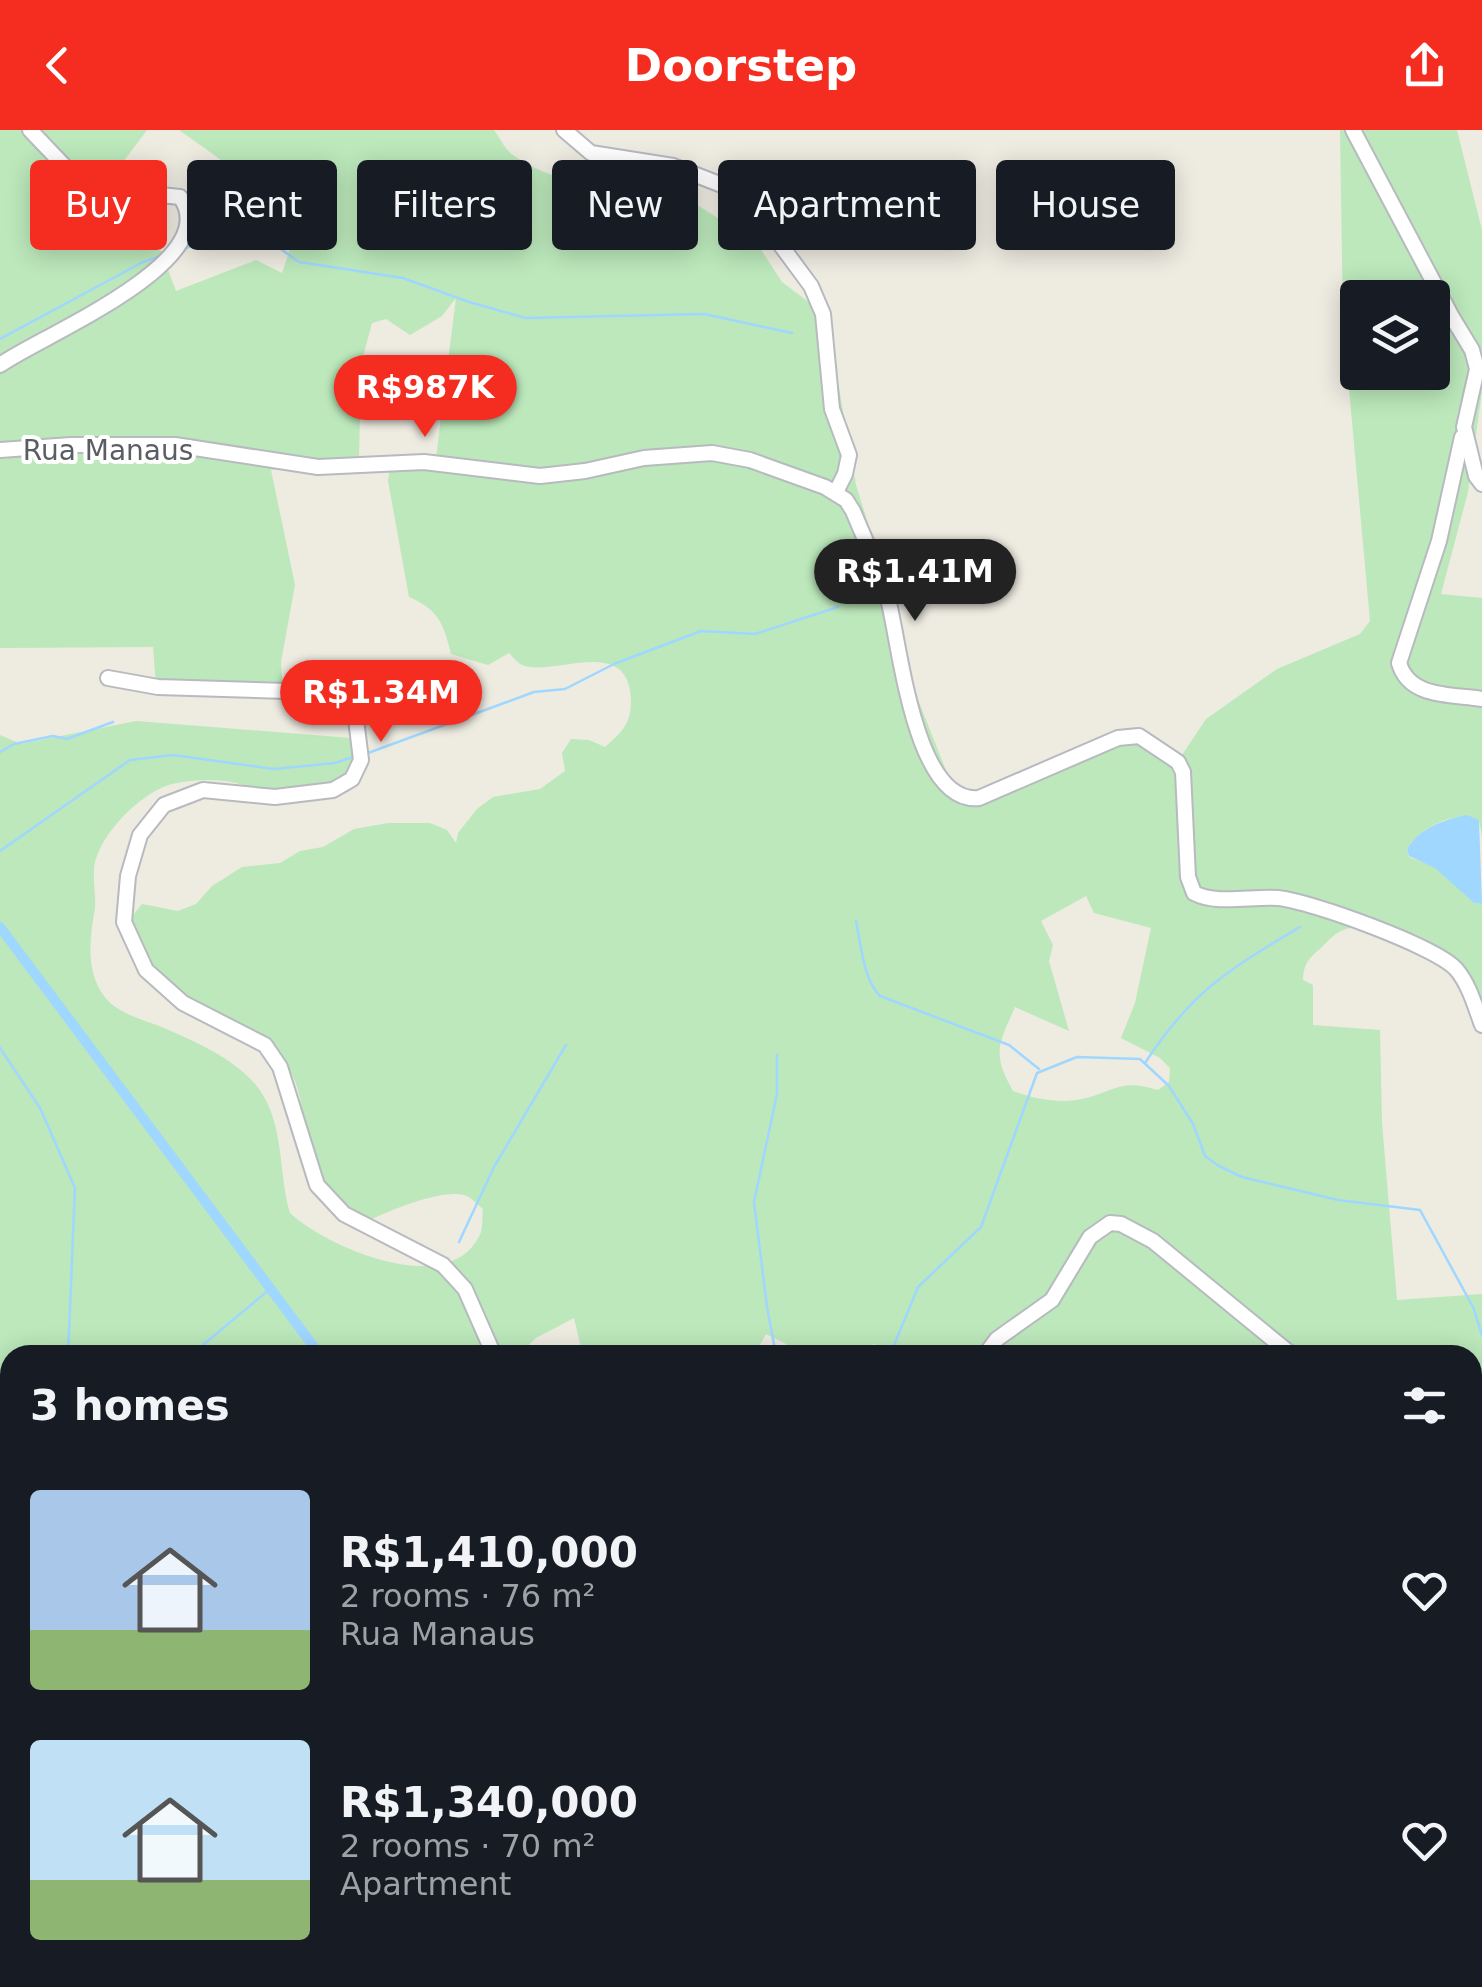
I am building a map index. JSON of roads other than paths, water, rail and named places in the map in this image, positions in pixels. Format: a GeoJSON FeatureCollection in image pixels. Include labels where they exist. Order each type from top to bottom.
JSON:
{"type":"FeatureCollection","features":[{"type":"Feature","properties":{"kind":"street"},"geometry":{"type":"LineString","coordinates":[[0,365],[134,290],[166,260],[185,234],[186,204],[180,197],[130,192],[71,173],[30,130]]}},
{"type":"Feature","properties":{"kind":"street"},"geometry":{"type":"LineString","coordinates":[[564,130],[591,154],[672,166],[728,187],[778,240],[811,286],[823,314],[832,409],[849,455],[846,474],[836,492],[853,512],[886,594],[900,675],[910,706],[937,771],[952,792],[969,799],[979,798],[1118,738],[1139,736],[1149,740],[1172,756],[1183,772],[1188,877],[1194,893],[1208,898],[1294,900],[1427,950],[1456,969],[1466,983],[1482,1024]]}},
{"type":"Feature","properties":{"kind":"street"},"geometry":{"type":"LineString","coordinates":[[1353,130],[1472,350],[1478,369],[1439,540],[1399,663],[1403,678],[1414,688],[1482,699]]}},
{"type":"Feature","properties":{"kind":"street"},"geometry":{"type":"LineString","coordinates":[[1464,427],[1470,457],[1482,484]]}},
{"type":"Feature","properties":{"kind":"street","name":"Rua Manaus"},"geometry":{"type":"LineString","coordinates":[[0,450],[175,445],[296,465],[341,467],[424,462],[540,476],[644,458],[712,454],[750,460],[836,492]]}},
{"type":"Feature","properties":{"kind":"street"},"geometry":{"type":"LineString","coordinates":[[108,678],[158,687],[320,692],[339,697],[355,711],[361,760],[352,779],[334,790],[275,797],[203,790],[164,805],[140,834],[128,876],[124,922],[146,970],[183,1004],[264,1045],[280,1067],[317,1184],[344,1214],[443,1264],[465,1289],[490,1345]]}},
{"type":"Feature","properties":{"kind":"street"},"geometry":{"type":"LineString","coordinates":[[992,1345],[1052,1300],[1090,1237],[1110,1224],[1121,1224],[1153,1241],[1280,1345]]}},
{"type":"Feature","properties":{"kind":"water"},"geometry":{"type":"Polygon","coordinates":[[[1467,815],[1479,820],[1482,904],[1474,903],[1435,868],[1409,856],[1407,849],[1433,826],[1467,815]]]}},
{"type":"Feature","properties":{"kind":"waterway"},"geometry":{"type":"LineString","coordinates":[[182,249],[253,229],[299,262],[403,278],[526,318],[704,314],[792,333]]}},
{"type":"Feature","properties":{"kind":"waterway"},"geometry":{"type":"LineString","coordinates":[[0,339],[160,256]]}},
{"type":"Feature","properties":{"kind":"waterway"},"geometry":{"type":"LineString","coordinates":[[368,753],[534,692],[565,689],[614,664],[701,631],[755,634],[838,607]]}},
{"type":"Feature","properties":{"kind":"waterway"},"geometry":{"type":"LineString","coordinates":[[0,752],[14,744],[53,736],[67,739],[113,722]]}},
{"type":"Feature","properties":{"kind":"waterway"},"geometry":{"type":"LineString","coordinates":[[0,851],[130,760],[173,755],[274,769],[335,763],[356,756]]}},
{"type":"Feature","properties":{"kind":"waterway"},"geometry":{"type":"LineString","coordinates":[[856,921],[866,971],[880,996],[1009,1045],[1039,1069]]}},
{"type":"Feature","properties":{"kind":"waterway"},"geometry":{"type":"LineString","coordinates":[[0,927],[313,1345]]}},
{"type":"Feature","properties":{"kind":"waterway"},"geometry":{"type":"LineString","coordinates":[[1145,1063],[1179,1017],[1213,984],[1300,927]]}},
{"type":"Feature","properties":{"kind":"waterway"},"geometry":{"type":"LineString","coordinates":[[459,1242],[494,1167],[566,1045]]}},
{"type":"Feature","properties":{"kind":"waterway"},"geometry":{"type":"LineString","coordinates":[[0,1048],[40,1108],[75,1188],[68,1345]]}},
{"type":"Feature","properties":{"kind":"waterway"},"geometry":{"type":"LineString","coordinates":[[774,1345],[754,1202],[777,1094],[777,1055]]}},
{"type":"Feature","properties":{"kind":"waterway"},"geometry":{"type":"LineString","coordinates":[[894,1345],[918,1287],[981,1227],[1037,1073],[1077,1057],[1140,1059],[1169,1086],[1193,1124],[1205,1156],[1242,1177],[1338,1200],[1420,1210],[1473,1307],[1482,1335]]}},
{"type":"Feature","properties":{"kind":"waterway"},"geometry":{"type":"LineString","coordinates":[[203,1345],[270,1289]]}}]}
